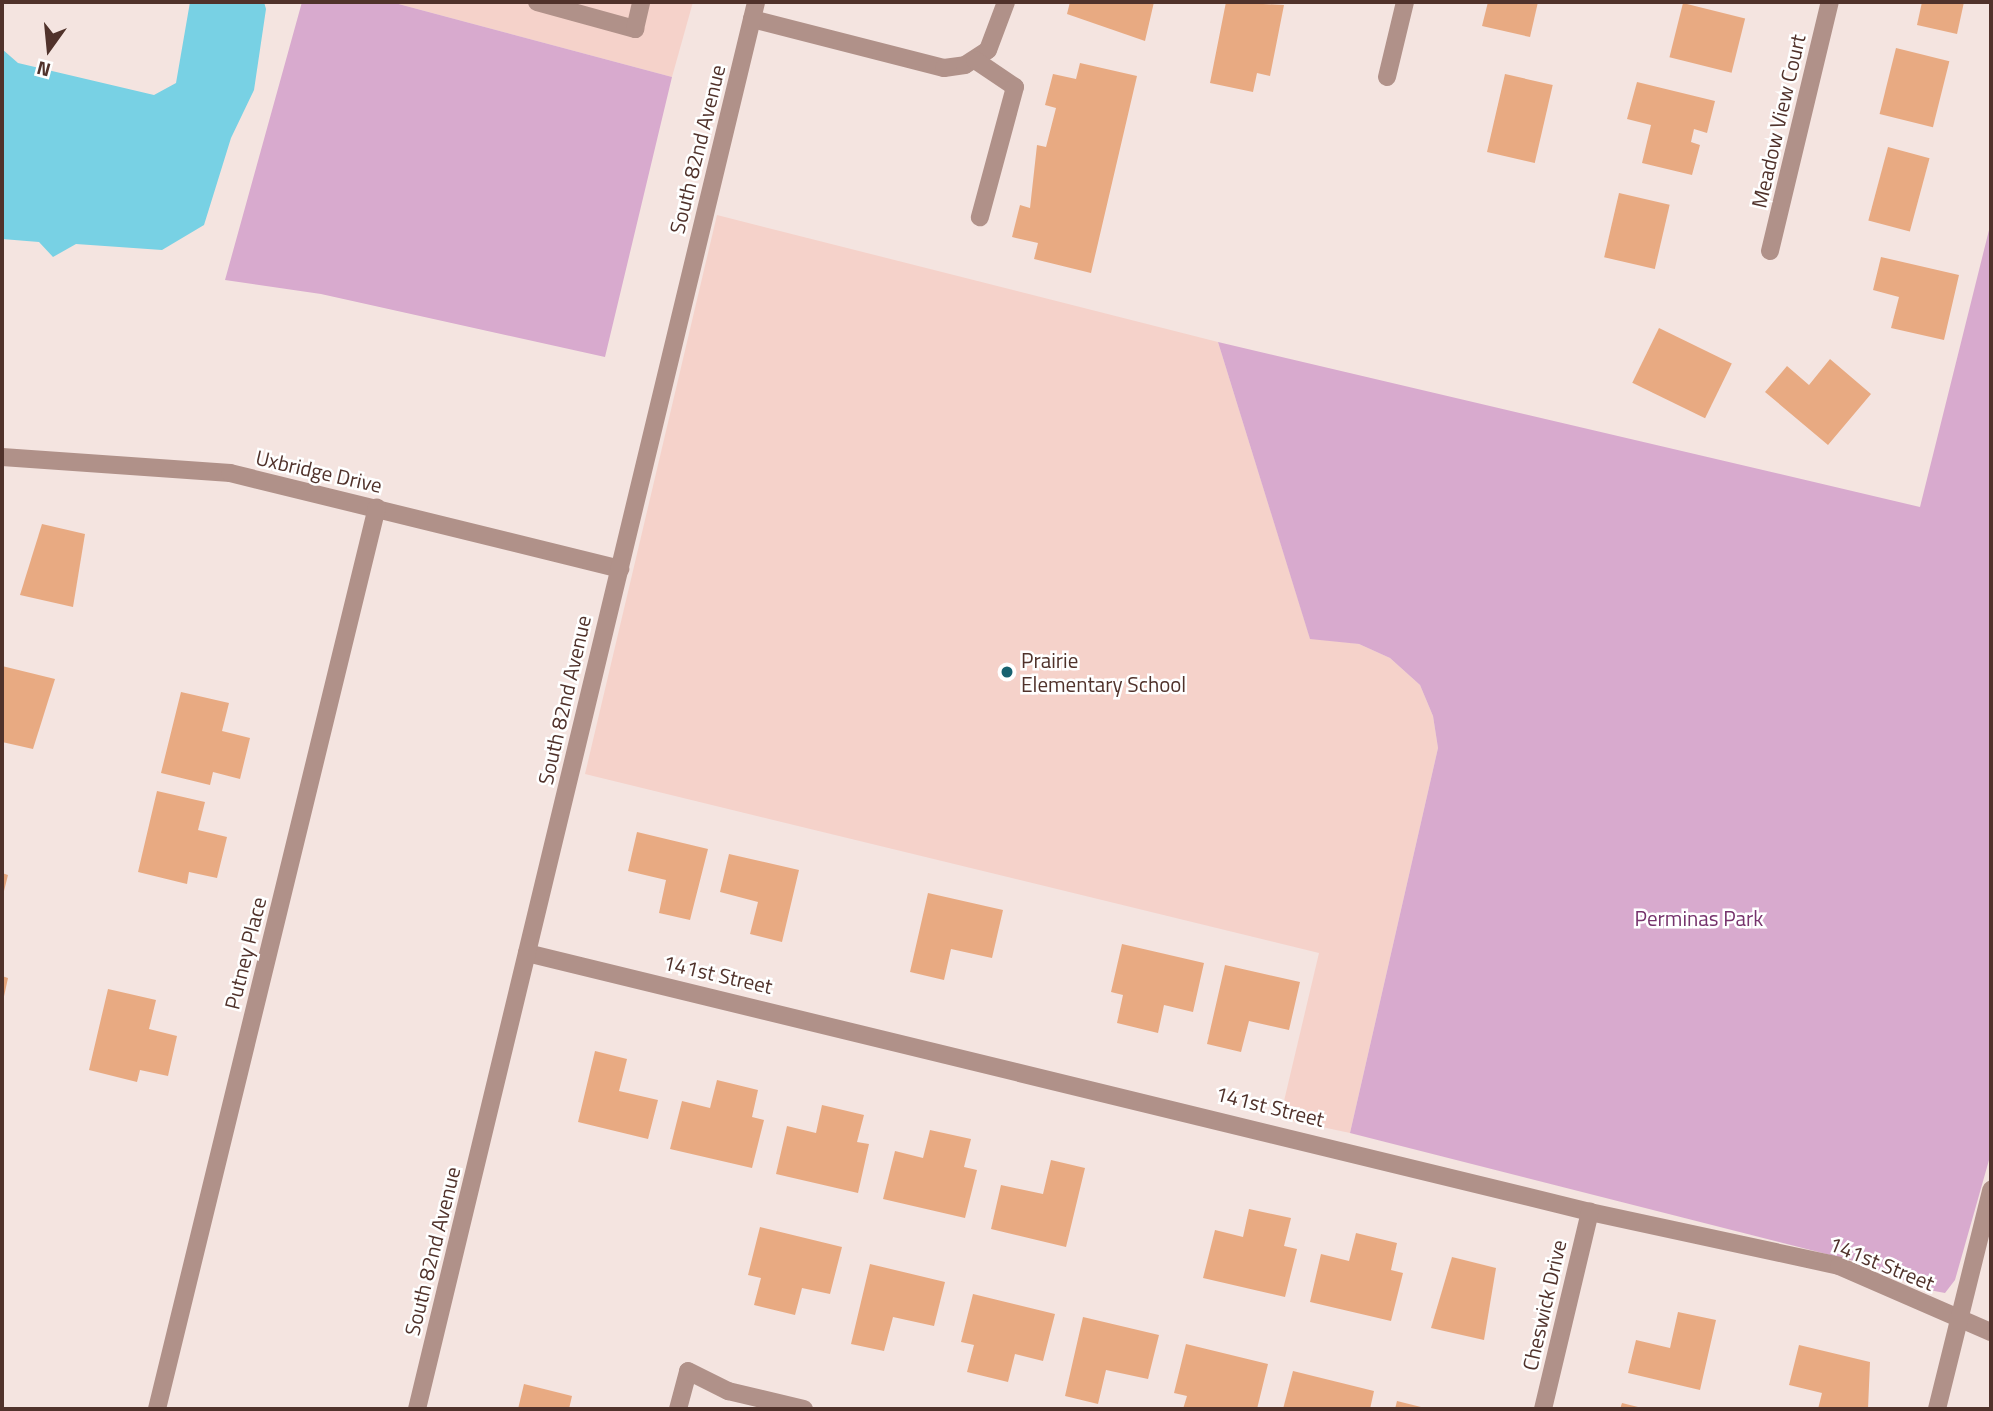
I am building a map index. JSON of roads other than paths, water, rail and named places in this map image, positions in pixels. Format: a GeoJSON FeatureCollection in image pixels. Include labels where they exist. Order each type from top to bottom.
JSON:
{"type":"FeatureCollection","features":[{"type":"Feature","properties":{"kind":"street"},"geometry":{"type":"LineString","coordinates":[[537,2],[635,29],[641,2]]}},
{"type":"Feature","properties":{"kind":"street"},"geometry":{"type":"LineString","coordinates":[[754,10],[928,65],[975,60],[996,39],[1006,2]]}},
{"type":"Feature","properties":{"kind":"street"},"geometry":{"type":"LineString","coordinates":[[1387,78],[1405,2]]}},
{"type":"Feature","properties":{"kind":"street","name":"Meadow View Court"},"geometry":{"type":"LineString","coordinates":[[1770,251],[1830,2]]}},
{"type":"Feature","properties":{"kind":"street","name":"South 82nd Avenue"},"geometry":{"type":"LineString","coordinates":[[417,1409],[754,10]]}},
{"type":"Feature","properties":{"kind":"street"},"geometry":{"type":"LineString","coordinates":[[975,60],[1015,87],[980,217]]}},
{"type":"Feature","properties":{"kind":"street","name":"Uxbridge Drive"},"geometry":{"type":"LineString","coordinates":[[2,457],[230,473],[377,507],[620,569]]}},
{"type":"Feature","properties":{"kind":"street","name":"Putney Place"},"geometry":{"type":"LineString","coordinates":[[158,1409],[377,507]]}},
{"type":"Feature","properties":{"kind":"street","name":"141st Street"},"geometry":{"type":"LineString","coordinates":[[527,953],[1590,1212],[1839,1266],[1991,1332]]}},
{"type":"Feature","properties":{"kind":"street"},"geometry":{"type":"LineString","coordinates":[[1937,1409],[1991,1190]]}},
{"type":"Feature","properties":{"kind":"street","name":"Cheswick Drive"},"geometry":{"type":"LineString","coordinates":[[1543,1409],[1590,1212]]}},
{"type":"Feature","properties":{"kind":"street"},"geometry":{"type":"LineString","coordinates":[[678,1409],[688,1371],[727,1391],[804,1409]]}},
{"type":"Feature","properties":{"kind":"water"},"geometry":{"type":"Polygon","coordinates":[[[190,2],[264,2],[266,9],[254,90],[231,138],[204,225],[162,250],[76,244],[53,257],[39,242],[2,239],[2,49],[18,63],[154,95],[176,83],[190,2]]]}},
{"type":"Feature","properties":{"kind":"place","name":"Prairie Elementary School"},"geometry":{"type":"Point","coordinates":[1007,672]}},
{"type":"Feature","properties":{"kind":"park label","name":"Perminas Park"},"geometry":{"type":"Point","coordinates":[1699,918]}}]}
